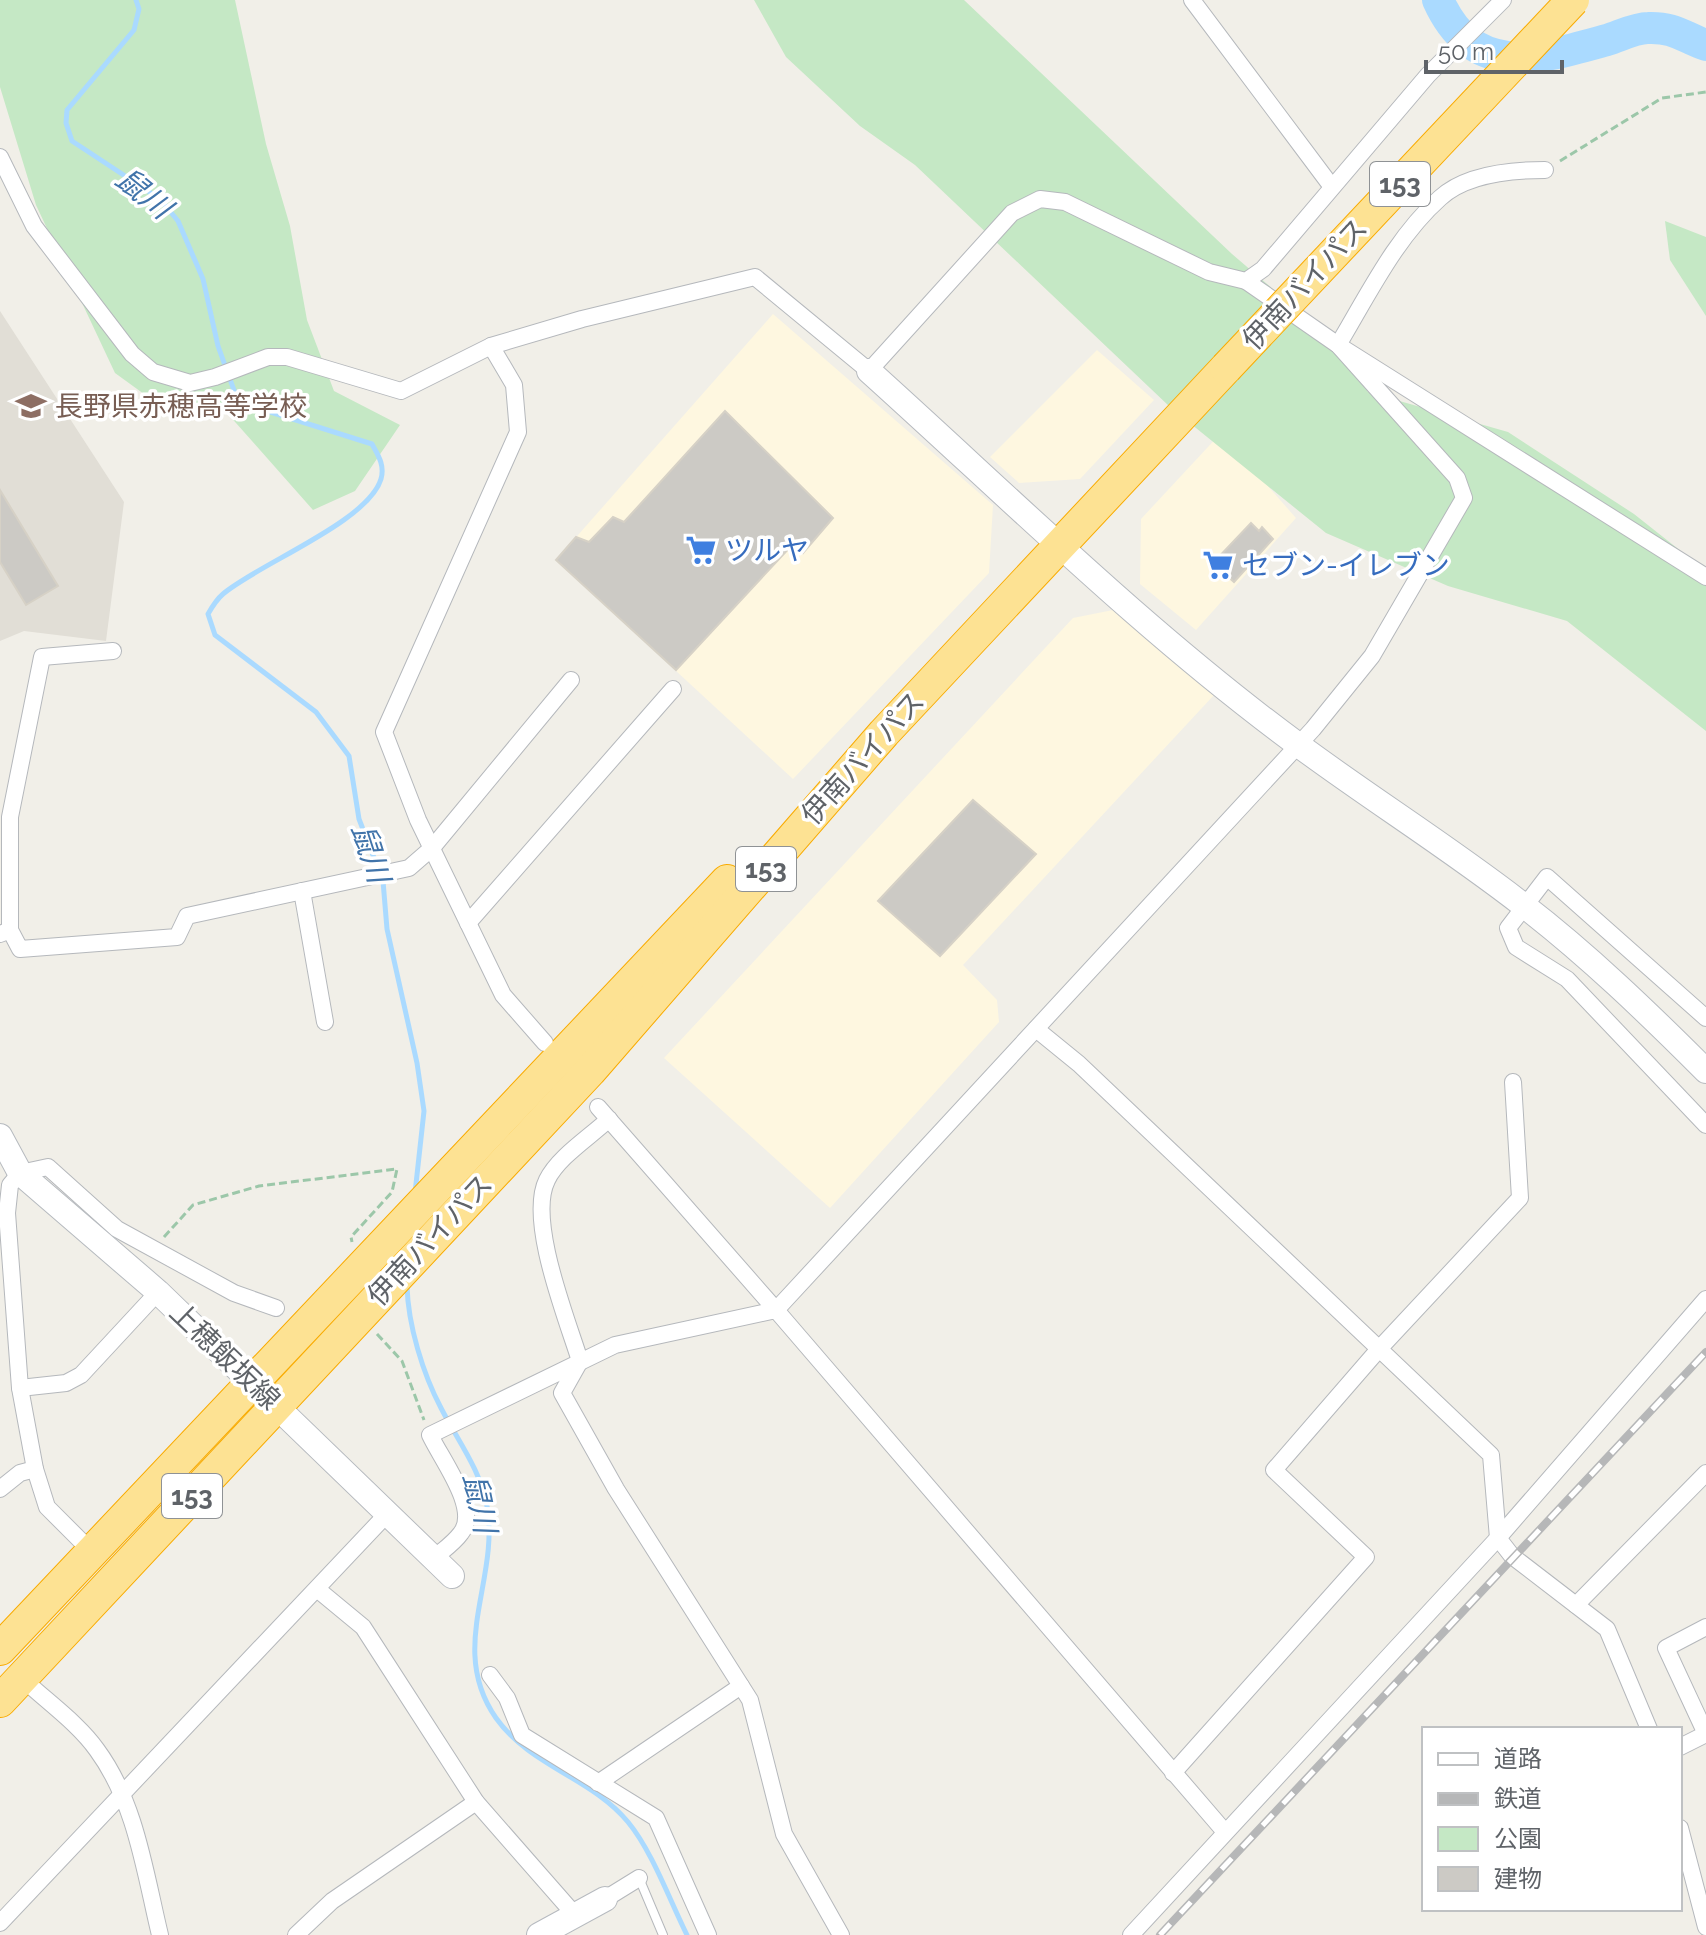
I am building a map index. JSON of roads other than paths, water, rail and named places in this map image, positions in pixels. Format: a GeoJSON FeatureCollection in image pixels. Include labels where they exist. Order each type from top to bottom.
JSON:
{"type":"FeatureCollection","features":[{"type":"Feature","properties":{"kind":"highway","name":"伊南バイパス"},"geometry":{"type":"LineString","coordinates":[[1221,364],[1560,0]]}},
{"type":"Feature","properties":{"kind":"highway","name":"伊南バイパス"},"geometry":{"type":"LineString","coordinates":[[0,1649],[92,1552],[383,1289],[463,1183],[1055,538],[1573,0]]}},
{"type":"Feature","properties":{"kind":"highway","name":"伊南バイパス"},"geometry":{"type":"LineString","coordinates":[[11,1690],[265,1395],[361,1255],[463,1183]]}},
{"type":"Feature","properties":{"kind":"street"},"geometry":{"type":"LineString","coordinates":[[1192,0],[1332,187]]}},
{"type":"Feature","properties":{"kind":"street"},"geometry":{"type":"LineString","coordinates":[[1246,281],[1263,269],[1428,75],[1503,0]]}},
{"type":"Feature","properties":{"kind":"street"},"geometry":{"type":"LineString","coordinates":[[0,157],[34,226],[132,354],[153,372],[190,383],[268,357],[287,357],[401,391],[491,346],[582,319],[755,277],[869,371],[1182,652],[1297,744],[1417,826],[1525,906],[1653,1019],[1706,1071]]}},
{"type":"Feature","properties":{"kind":"street"},"geometry":{"type":"LineString","coordinates":[[1338,345],[1393,253],[1441,196],[1466,183],[1512,170],[1545,170]]}},
{"type":"Feature","properties":{"kind":"street"},"geometry":{"type":"LineString","coordinates":[[869,371],[1012,213],[1040,199],[1065,202],[1209,272],[1246,281],[1338,345],[1706,577]]}},
{"type":"Feature","properties":{"kind":"street"},"geometry":{"type":"LineString","coordinates":[[433,1559],[462,1532],[467,1516],[435,1433],[615,1345],[776,1310],[1297,744],[1372,656],[1464,498],[1457,478],[1338,345]]}},
{"type":"Feature","properties":{"kind":"street"},"geometry":{"type":"LineString","coordinates":[[491,346],[514,385],[518,432],[384,732],[432,848],[503,995],[545,1043]]}},
{"type":"Feature","properties":{"kind":"street"},"geometry":{"type":"LineString","coordinates":[[113,651],[42,657],[10,817],[5,932],[20,949],[177,937],[187,916],[409,868],[432,848],[571,680]]}},
{"type":"Feature","properties":{"kind":"street"},"geometry":{"type":"LineString","coordinates":[[468,923],[673,689]]}},
{"type":"Feature","properties":{"kind":"street"},"geometry":{"type":"LineString","coordinates":[[1706,1018],[1547,877],[1508,928],[1516,947],[1567,979],[1706,1125]]}},
{"type":"Feature","properties":{"kind":"street"},"geometry":{"type":"LineString","coordinates":[[302,891],[325,1022]]}},
{"type":"Feature","properties":{"kind":"street"},"geometry":{"type":"LineString","coordinates":[[1036,1029],[1079,1064],[1491,1455],[1498,1538],[1512,1556],[1607,1629],[1648,1727]]}},
{"type":"Feature","properties":{"kind":"street"},"geometry":{"type":"LineString","coordinates":[[1173,1773],[1366,1557],[1274,1470],[1379,1349],[1520,1198],[1513,1082]]}},
{"type":"Feature","properties":{"kind":"street"},"geometry":{"type":"LineString","coordinates":[[841,1935],[784,1834],[750,1700],[616,1489],[562,1393],[580,1361],[543,1241],[545,1184],[551,1172],[604,1113],[1225,1832]]}},
{"type":"Feature","properties":{"kind":"street","name":"上穂飯坂線"},"geometry":{"type":"LineString","coordinates":[[0,1136],[20,1173],[158,1292],[452,1576]]}},
{"type":"Feature","properties":{"kind":"street"},"geometry":{"type":"LineString","coordinates":[[92,1552],[47,1507],[35,1469],[20,1388],[7,1213],[10,1185],[20,1173],[48,1167],[117,1229],[234,1293],[276,1308]]}},
{"type":"Feature","properties":{"kind":"street"},"geometry":{"type":"LineString","coordinates":[[20,1388],[66,1383],[81,1375],[158,1292]]}},
{"type":"Feature","properties":{"kind":"street"},"geometry":{"type":"LineString","coordinates":[[1131,1935],[1498,1538],[1706,1299]]}},
{"type":"Feature","properties":{"kind":"street"},"geometry":{"type":"LineString","coordinates":[[2,1485],[20,1473],[35,1469]]}},
{"type":"Feature","properties":{"kind":"street"},"geometry":{"type":"LineString","coordinates":[[1576,1605],[1706,1473]]}},
{"type":"Feature","properties":{"kind":"street"},"geometry":{"type":"LineString","coordinates":[[0,1923],[387,1514]]}},
{"type":"Feature","properties":{"kind":"street"},"geometry":{"type":"LineString","coordinates":[[317,1589],[363,1627],[476,1802],[575,1915]]}},
{"type":"Feature","properties":{"kind":"street"},"geometry":{"type":"LineString","coordinates":[[1682,1746],[1706,1734],[1666,1648],[1706,1627]]}},
{"type":"Feature","properties":{"kind":"street"},"geometry":{"type":"LineString","coordinates":[[490,1675],[507,1698],[522,1735],[656,1818],[708,1935]]}},
{"type":"Feature","properties":{"kind":"street"},"geometry":{"type":"LineString","coordinates":[[598,1783],[741,1686]]}},
{"type":"Feature","properties":{"kind":"street"},"geometry":{"type":"LineString","coordinates":[[11,1690],[97,1749],[122,1795],[136,1833],[160,1935]]}},
{"type":"Feature","properties":{"kind":"street"},"geometry":{"type":"LineString","coordinates":[[296,1935],[332,1901],[476,1802]]}},
{"type":"Feature","properties":{"kind":"street"},"geometry":{"type":"LineString","coordinates":[[1682,1836],[1706,1927]]}},
{"type":"Feature","properties":{"kind":"street"},"geometry":{"type":"LineString","coordinates":[[539,1935],[639,1878]]}},
{"type":"Feature","properties":{"kind":"lane"},"geometry":{"type":"LineString","coordinates":[[639,1878],[663,1935]]}},
{"type":"Feature","properties":{"kind":"waterway","name":"鼠川"},"geometry":{"type":"LineString","coordinates":[[136,0],[139,9],[134,30],[67,110],[66,123],[72,141],[160,199],[178,221],[203,279],[218,346],[235,393],[254,407],[372,444],[379,456],[381,479],[372,495],[356,511],[239,582],[221,596],[208,614],[215,635],[316,712],[349,756],[359,819],[383,881],[387,929],[417,1063],[424,1111],[415,1193]]}},
{"type":"Feature","properties":{"kind":"waterway"},"geometry":{"type":"LineString","coordinates":[[1438,0],[1453,25],[1470,43],[1489,53],[1510,57],[1557,53],[1648,28],[1672,31],[1706,45]]}},
{"type":"Feature","properties":{"kind":"waterway","name":"鼠川"},"geometry":{"type":"LineString","coordinates":[[407,1286],[413,1333],[428,1380],[474,1467],[487,1506],[487,1560],[475,1640],[476,1666],[482,1692],[496,1718],[510,1734],[543,1760],[597,1794],[628,1822],[653,1862],[687,1935]]}},
{"type":"Feature","properties":{"kind":"railway"},"geometry":{"type":"LineString","coordinates":[[1160,1935],[1706,1352]]}},
{"type":"Feature","properties":{"kind":"place","name":"長野県赤穂高等学校"},"geometry":{"type":"Point","coordinates":[31,406]}},
{"type":"Feature","properties":{"kind":"place","name":"ツルヤ"},"geometry":{"type":"Point","coordinates":[701,550]}},
{"type":"Feature","properties":{"kind":"place","name":"セブン-イレブン"},"geometry":{"type":"Point","coordinates":[1218,565]}}]}
